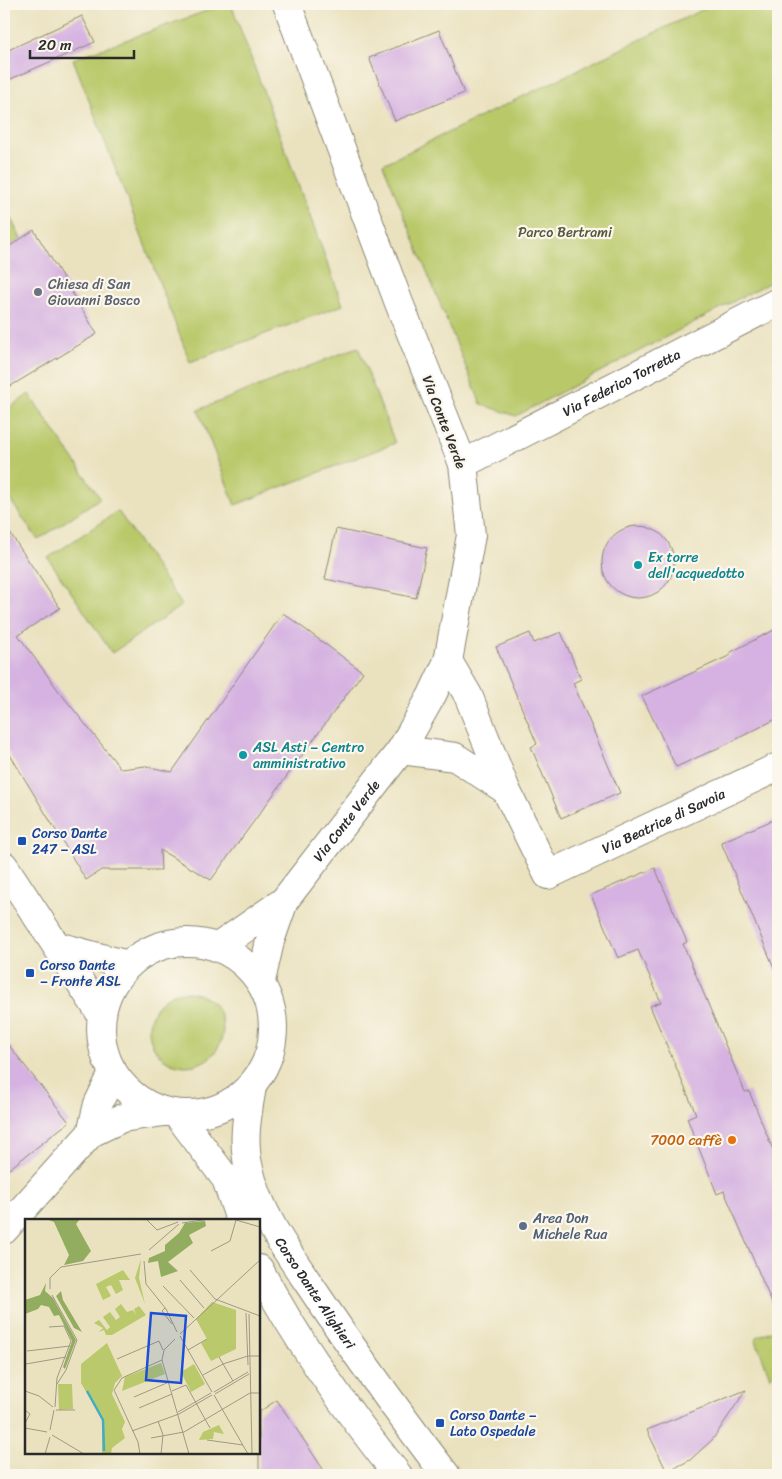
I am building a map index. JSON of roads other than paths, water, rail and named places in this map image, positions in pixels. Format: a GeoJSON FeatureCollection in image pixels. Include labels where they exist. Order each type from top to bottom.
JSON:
{"type":"FeatureCollection","features":[{"type":"Feature","properties":{"kind":"street","name":"Via Conte Verde"},"geometry":{"type":"LineString","coordinates":[[218,947],[284,900],[400,750],[432,695],[448,661],[471,536],[463,464],[396,294],[287,4]]}},
{"type":"Feature","properties":{"kind":"street","name":"Via Federico Torretta"},"geometry":{"type":"LineString","coordinates":[[463,464],[778,302]]}},
{"type":"Feature","properties":{"kind":"street"},"geometry":{"type":"LineString","coordinates":[[448,661],[468,695],[506,790]]}},
{"type":"Feature","properties":{"kind":"street"},"geometry":{"type":"LineString","coordinates":[[400,750],[455,757],[506,790]]}},
{"type":"Feature","properties":{"kind":"street","name":"Via Beatrice di Savoia"},"geometry":{"type":"LineString","coordinates":[[506,790],[548,875],[778,767]]}},
{"type":"Feature","properties":{"kind":"street"},"geometry":{"type":"LineString","coordinates":[[4,866],[101,1014]]}},
{"type":"Feature","properties":{"kind":"street","name":"Via Conte Verde"},"geometry":{"type":"LineString","coordinates":[[261,981],[270,941],[284,900]]}},
{"type":"Feature","properties":{"kind":"street"},"geometry":{"type":"LineString","coordinates":[[4,1230],[90,1132],[122,1118],[171,1114],[205,1114],[231,1104],[252,1086],[267,1063],[274,1035],[272,1007],[261,981],[242,961],[218,947],[194,942],[170,943],[148,951],[128,965],[116,979],[106,996],[101,1014],[102,1045],[106,1060],[126,1090],[144,1104],[171,1114],[226,1179],[240,1219]]}},
{"type":"Feature","properties":{"kind":"street"},"geometry":{"type":"LineString","coordinates":[[57,946],[128,965]]}},
{"type":"Feature","properties":{"kind":"street"},"geometry":{"type":"LineString","coordinates":[[90,1132],[98,1104],[113,1073]]}},
{"type":"Feature","properties":{"kind":"street","name":"Corso Dante Alighieri"},"geometry":{"type":"LineString","coordinates":[[252,1086],[246,1123],[245,1145],[249,1170],[262,1207],[327,1312],[446,1475]]}},
{"type":"Feature","properties":{"kind":"street"},"geometry":{"type":"LineString","coordinates":[[260,1271],[277,1304],[312,1360],[365,1434],[398,1475]]}},
{"type":"Feature","properties":{"kind":"place","name":"Chiesa di San Giovanni Bosco"},"geometry":{"type":"Point","coordinates":[38,292]}},
{"type":"Feature","properties":{"kind":"place","name":"Ex torre dell'acquedotto"},"geometry":{"type":"Point","coordinates":[638,565]}},
{"type":"Feature","properties":{"kind":"place","name":"ASL Asti – Centro amministrativo"},"geometry":{"type":"Point","coordinates":[243,755]}},
{"type":"Feature","properties":{"kind":"place","name":"Corso Dante 247 – ASL"},"geometry":{"type":"Point","coordinates":[22,841]}},
{"type":"Feature","properties":{"kind":"place","name":"Corso Dante – Fronte ASL"},"geometry":{"type":"Point","coordinates":[30,973]}},
{"type":"Feature","properties":{"kind":"place","name":"7000 caffè"},"geometry":{"type":"Point","coordinates":[732,1140]}},
{"type":"Feature","properties":{"kind":"place","name":"Area Don Michele Rua"},"geometry":{"type":"Point","coordinates":[523,1226]}},
{"type":"Feature","properties":{"kind":"place","name":"Corso Dante – Lato Ospedale"},"geometry":{"type":"Point","coordinates":[440,1423]}},
{"type":"Feature","properties":{"kind":"park label","name":"Parco Bertrami"},"geometry":{"type":"Point","coordinates":[565,232]}}]}
